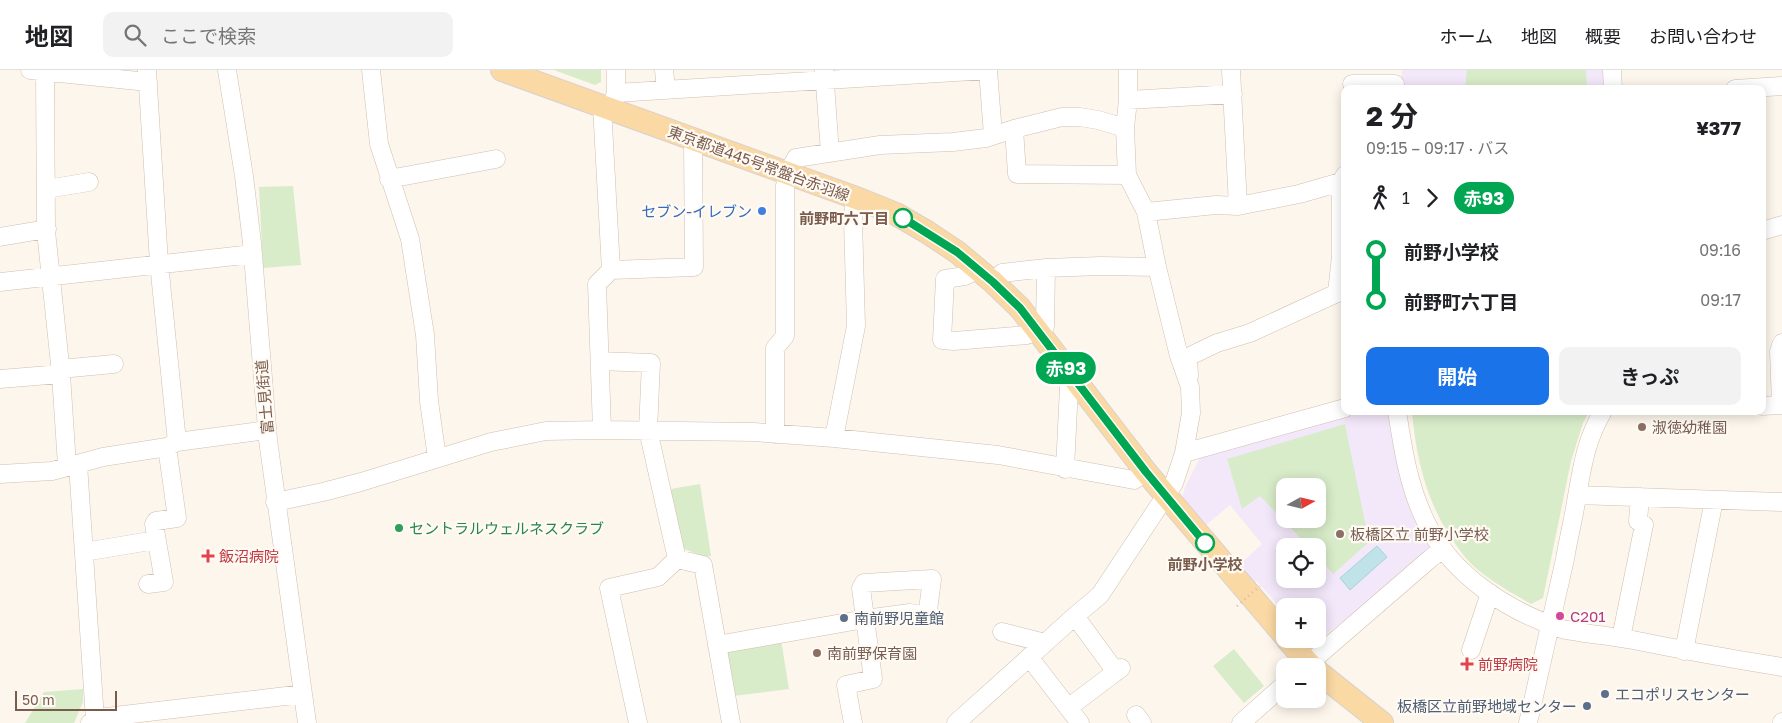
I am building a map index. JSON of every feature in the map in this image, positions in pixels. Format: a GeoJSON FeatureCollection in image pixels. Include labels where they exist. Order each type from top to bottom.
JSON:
{"type":"FeatureCollection","features":[{"type":"Feature","properties":{"kind":"main road","name":"東京都道445号常盤台赤羽線"},"geometry":{"type":"LineString","coordinates":[[502,70],[610,103],[693,140],[855,197],[896,214],[957,252],[1020,308],[1146,472],[1276,625]]}},
{"type":"Feature","properties":{"kind":"main road","name":"東京都道445号常盤台赤羽線"},"geometry":{"type":"LineString","coordinates":[[1295,648],[1304,658]]}},
{"type":"Feature","properties":{"kind":"main road","name":"東京都道445号常盤台赤羽線"},"geometry":{"type":"LineString","coordinates":[[1326,679],[1382,723]]}},
{"type":"Feature","properties":{"kind":"street","name":"富士見街道"},"geometry":{"type":"LineString","coordinates":[[227,70],[244,176],[253,254],[267,430],[275,502],[307,723]]}},
{"type":"Feature","properties":{"kind":"street"},"geometry":{"type":"LineString","coordinates":[[370,70],[379,144],[410,239],[425,335],[429,401],[436,458]]}},
{"type":"Feature","properties":{"kind":"street"},"geometry":{"type":"LineString","coordinates":[[611,270],[610,103],[616,70]]}},
{"type":"Feature","properties":{"kind":"street"},"geometry":{"type":"LineString","coordinates":[[664,70],[666,89]]}},
{"type":"Feature","properties":{"kind":"street"},"geometry":{"type":"LineString","coordinates":[[610,103],[666,89],[740,77],[988,70],[993,135]]}},
{"type":"Feature","properties":{"kind":"street"},"geometry":{"type":"LineString","coordinates":[[1128,70],[1128,100],[1125,128],[1127,175],[1146,212],[1157,267],[1179,356],[1190,387]]}},
{"type":"Feature","properties":{"kind":"street"},"geometry":{"type":"LineString","coordinates":[[1231,70],[1238,206]]}},
{"type":"Feature","properties":{"kind":"street"},"geometry":{"type":"LineString","coordinates":[[1612,70],[1613,85]]}},
{"type":"Feature","properties":{"kind":"street"},"geometry":{"type":"LineString","coordinates":[[148,584],[164,582],[154,524],[156,521],[177,518],[147,76],[38,71],[47,189],[50,276],[84,552],[92,722],[106,717],[176,716],[303,694]]}},
{"type":"Feature","properties":{"kind":"street"},"geometry":{"type":"LineString","coordinates":[[825,75],[830,153]]}},
{"type":"Feature","properties":{"kind":"street"},"geometry":{"type":"LineString","coordinates":[[1352,84],[1395,81]]}},
{"type":"Feature","properties":{"kind":"street"},"geometry":{"type":"LineString","coordinates":[[1766,87],[1782,86]]}},
{"type":"Feature","properties":{"kind":"street"},"geometry":{"type":"LineString","coordinates":[[1128,100],[1233,94]]}},
{"type":"Feature","properties":{"kind":"street"},"geometry":{"type":"LineString","coordinates":[[775,434],[775,348],[785,336],[785,186],[788,173],[796,158],[880,145],[953,142],[993,135],[1049,120],[1080,117],[1125,128]]}},
{"type":"Feature","properties":{"kind":"street"},"geometry":{"type":"LineString","coordinates":[[1014,129],[1017,174],[1127,175]]}},
{"type":"Feature","properties":{"kind":"street"},"geometry":{"type":"LineString","coordinates":[[602,430],[597,284],[611,270],[694,267],[693,140]]}},
{"type":"Feature","properties":{"kind":"street"},"geometry":{"type":"LineString","coordinates":[[389,179],[496,159]]}},
{"type":"Feature","properties":{"kind":"street"},"geometry":{"type":"LineString","coordinates":[[1146,212],[1216,205],[1238,206],[1299,194],[1341,179]]}},
{"type":"Feature","properties":{"kind":"street"},"geometry":{"type":"LineString","coordinates":[[47,189],[89,182]]}},
{"type":"Feature","properties":{"kind":"street"},"geometry":{"type":"LineString","coordinates":[[834,438],[856,326],[853,220],[855,197]]}},
{"type":"Feature","properties":{"kind":"street"},"geometry":{"type":"LineString","coordinates":[[1766,230],[1782,226]]}},
{"type":"Feature","properties":{"kind":"street"},"geometry":{"type":"LineString","coordinates":[[0,237],[47,229]]}},
{"type":"Feature","properties":{"kind":"street"},"geometry":{"type":"LineString","coordinates":[[0,282],[253,254]]}},
{"type":"Feature","properties":{"kind":"street"},"geometry":{"type":"LineString","coordinates":[[956,723],[1075,616],[1100,596],[1166,496],[1174,483],[1184,454],[1191,414],[1188,357],[1217,343],[1250,333],[1336,293],[1341,262]]}},
{"type":"Feature","properties":{"kind":"street"},"geometry":{"type":"LineString","coordinates":[[1046,268],[1045,326],[1028,334],[954,341],[942,340],[945,279],[1046,268],[1101,266],[1157,267]]}},
{"type":"Feature","properties":{"kind":"street"},"geometry":{"type":"LineString","coordinates":[[1766,406],[1781,405],[1776,349]]}},
{"type":"Feature","properties":{"kind":"street"},"geometry":{"type":"LineString","coordinates":[[600,361],[651,363],[648,430],[677,559]]}},
{"type":"Feature","properties":{"kind":"street"},"geometry":{"type":"LineString","coordinates":[[0,379],[114,364]]}},
{"type":"Feature","properties":{"kind":"street"},"geometry":{"type":"LineString","coordinates":[[1065,469],[1069,387],[1076,381]]}},
{"type":"Feature","properties":{"kind":"street"},"geometry":{"type":"LineString","coordinates":[[1184,454],[1341,409]]}},
{"type":"Feature","properties":{"kind":"street"},"geometry":{"type":"LineString","coordinates":[[1398,415],[1407,468],[1417,501],[1428,526],[1443,550],[1470,578],[1490,593],[1516,608],[1563,630],[1621,638],[1684,651],[1782,667]]}},
{"type":"Feature","properties":{"kind":"street"},"geometry":{"type":"LineString","coordinates":[[1528,723],[1556,598],[1582,462],[1588,443],[1601,415]]}},
{"type":"Feature","properties":{"kind":"street"},"geometry":{"type":"LineString","coordinates":[[0,474],[52,471],[103,457],[172,444],[267,430]]}},
{"type":"Feature","properties":{"kind":"street"},"geometry":{"type":"LineString","coordinates":[[275,502],[361,482],[491,442],[546,431],[648,430],[834,438],[998,455],[1065,469],[1134,480],[1146,472]]}},
{"type":"Feature","properties":{"kind":"street"},"geometry":{"type":"LineString","coordinates":[[1577,495],[1782,502]]}},
{"type":"Feature","properties":{"kind":"street"},"geometry":{"type":"LineString","coordinates":[[1621,638],[1644,525],[1638,521],[1640,497]]}},
{"type":"Feature","properties":{"kind":"street"},"geometry":{"type":"LineString","coordinates":[[1684,651],[1714,500]]}},
{"type":"Feature","properties":{"kind":"street"},"geometry":{"type":"LineString","coordinates":[[84,552],[156,540]]}},
{"type":"Feature","properties":{"kind":"street"},"geometry":{"type":"LineString","coordinates":[[1321,658],[1431,558],[1443,550]]}},
{"type":"Feature","properties":{"kind":"street"},"geometry":{"type":"LineString","coordinates":[[677,559],[703,565],[731,723]]}},
{"type":"Feature","properties":{"kind":"street"},"geometry":{"type":"LineString","coordinates":[[638,723],[609,588],[658,577],[677,559]]}},
{"type":"Feature","properties":{"kind":"street"},"geometry":{"type":"LineString","coordinates":[[1471,650],[1490,593]]}},
{"type":"Feature","properties":{"kind":"street"},"geometry":{"type":"LineString","coordinates":[[1068,708],[1118,670],[1075,616]]}},
{"type":"Feature","properties":{"kind":"street"},"geometry":{"type":"LineString","coordinates":[[717,645],[865,619],[873,679],[846,685],[853,723]]}},
{"type":"Feature","properties":{"kind":"street"},"geometry":{"type":"LineString","coordinates":[[1002,632],[1045,643]]}},
{"type":"Feature","properties":{"kind":"street"},"geometry":{"type":"LineString","coordinates":[[1030,657],[1080,723]]}},
{"type":"Feature","properties":{"kind":"street"},"geometry":{"type":"LineString","coordinates":[[1241,723],[1276,692]]}},
{"type":"Feature","properties":{"kind":"path"},"geometry":{"type":"LineString","coordinates":[[1237,606],[1260,586]]}},
{"type":"Feature","properties":{"kind":"shaded area"},"geometry":{"type":"Polygon","coordinates":[[[1402,70],[1605,70],[1607,85],[1401,85],[1402,70]]]}},
{"type":"Feature","properties":{"kind":"shaded area","name":"板橋区立 前野小学校"},"geometry":{"type":"Polygon","coordinates":[[[1354,415],[1389,415],[1396,459],[1412,514],[1431,545],[1431,550],[1326,635],[1326,598],[1276,598],[1276,603],[1257,581],[1253,583],[1239,565],[1262,544],[1230,505],[1206,525],[1182,498],[1185,487],[1201,456],[1354,415]]]}},
{"type":"Feature","properties":{"kind":"green space"},"geometry":{"type":"Polygon","coordinates":[[[554,70],[601,70],[601,82],[595,85],[554,70]]]}},
{"type":"Feature","properties":{"kind":"green space"},"geometry":{"type":"Polygon","coordinates":[[[1467,70],[1586,70],[1587,85],[1465,85],[1467,70]]]}},
{"type":"Feature","properties":{"kind":"green space"},"geometry":{"type":"Polygon","coordinates":[[[293,186],[301,265],[263,268],[259,187],[293,186]]]}},
{"type":"Feature","properties":{"kind":"green space"},"geometry":{"type":"Polygon","coordinates":[[[1412,415],[1587,415],[1571,461],[1543,598],[1531,604],[1506,589],[1475,567],[1456,545],[1437,514],[1430,498],[1416,447],[1412,415]]]}},
{"type":"Feature","properties":{"kind":"green space"},"geometry":{"type":"Polygon","coordinates":[[[1345,424],[1369,542],[1333,574],[1326,566],[1326,538],[1300,538],[1291,528],[1326,528],[1326,478],[1276,478],[1276,513],[1260,496],[1242,509],[1227,459],[1345,424]]]}},
{"type":"Feature","properties":{"kind":"green space"},"geometry":{"type":"Polygon","coordinates":[[[700,484],[711,556],[704,557],[680,547],[671,489],[700,484]]]}},
{"type":"Feature","properties":{"kind":"green space"},"geometry":{"type":"Polygon","coordinates":[[[781,640],[789,689],[733,696],[725,653],[727,648],[781,640]]]}},
{"type":"Feature","properties":{"kind":"green space"},"geometry":{"type":"Polygon","coordinates":[[[1234,649],[1264,686],[1244,703],[1213,666],[1234,649]]]}},
{"type":"Feature","properties":{"kind":"green space"},"geometry":{"type":"Polygon","coordinates":[[[83,689],[83,702],[74,723],[25,723],[44,692],[83,689]]]}},
{"type":"Feature","properties":{"kind":"water"},"geometry":{"type":"Polygon","coordinates":[[[1377,546],[1387,557],[1350,590],[1340,578],[1377,546]]]}},
{"type":"Feature","properties":{"kind":"bus line","name":"赤93"},"geometry":{"type":"LineString","coordinates":[[903,218],[957,252],[979,269],[1020,308],[1146,472],[1205,543]]}},
{"type":"Feature","properties":{"kind":"place","name":"セブン-イレブン"},"geometry":{"type":"Point","coordinates":[762,211]}},
{"type":"Feature","properties":{"kind":"place","name":"前野町六丁目"},"geometry":{"type":"Point","coordinates":[903,218]}},
{"type":"Feature","properties":{"kind":"place","name":"淑徳幼稚園"},"geometry":{"type":"Point","coordinates":[1642,427]}},
{"type":"Feature","properties":{"kind":"place","name":"セントラルウェルネスクラブ"},"geometry":{"type":"Point","coordinates":[399,528]}},
{"type":"Feature","properties":{"kind":"place","name":"板橋区立 前野小学校"},"geometry":{"type":"Point","coordinates":[1340,534]}},
{"type":"Feature","properties":{"kind":"place","name":"前野小学校"},"geometry":{"type":"Point","coordinates":[1205,543]}},
{"type":"Feature","properties":{"kind":"place","name":"飯沼病院"},"geometry":{"type":"Point","coordinates":[208,556]}},
{"type":"Feature","properties":{"kind":"place","name":"C201"},"geometry":{"type":"Point","coordinates":[1560,616]}},
{"type":"Feature","properties":{"kind":"place","name":"南前野児童館"},"geometry":{"type":"Point","coordinates":[844,618]}},
{"type":"Feature","properties":{"kind":"place","name":"南前野保育園"},"geometry":{"type":"Point","coordinates":[817,653]}},
{"type":"Feature","properties":{"kind":"place","name":"前野病院"},"geometry":{"type":"Point","coordinates":[1467,664]}},
{"type":"Feature","properties":{"kind":"place","name":"エコポリスセンター"},"geometry":{"type":"Point","coordinates":[1605,694]}},
{"type":"Feature","properties":{"kind":"place","name":"板橋区立前野地域センター"},"geometry":{"type":"Point","coordinates":[1587,706]}}]}
